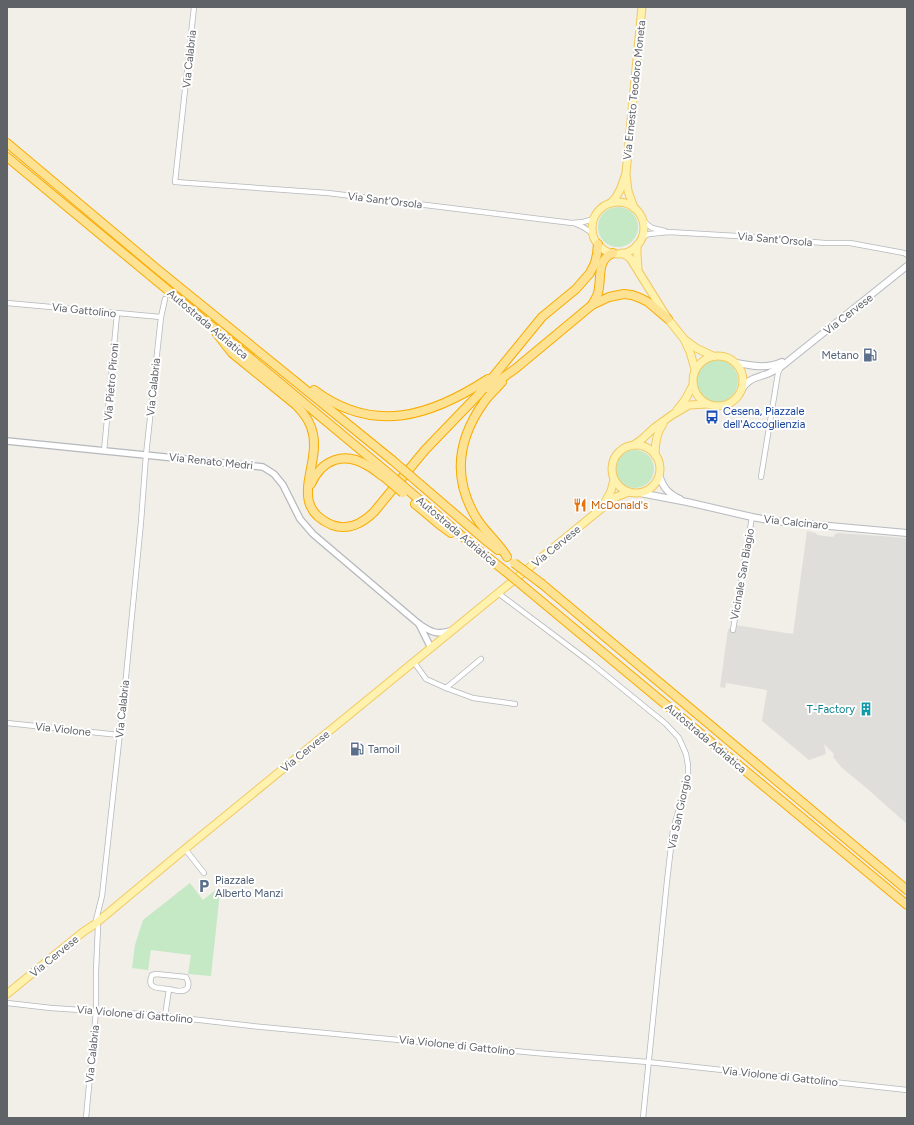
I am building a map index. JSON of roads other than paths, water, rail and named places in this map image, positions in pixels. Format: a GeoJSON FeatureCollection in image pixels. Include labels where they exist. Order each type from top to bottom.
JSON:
{"type":"FeatureCollection","features":[{"type":"Feature","properties":{"kind":"highway","name":"Autostrada Adriatica"},"geometry":{"type":"LineString","coordinates":[[7,143],[157,269],[421,484],[484,539],[542,584],[907,890]]}},
{"type":"Feature","properties":{"kind":"highway","name":"Autostrada Adriatica"},"geometry":{"type":"LineString","coordinates":[[7,157],[211,326],[385,475],[530,591],[907,905]]}},
{"type":"Feature","properties":{"kind":"highway"},"geometry":{"type":"LineString","coordinates":[[211,326],[232,353],[296,405],[305,415],[313,434],[314,449],[308,490],[309,499],[313,510],[318,517],[325,522],[336,526],[348,527],[362,522],[374,512],[425,450],[479,394],[542,317],[576,289],[590,273],[595,263],[598,244]]}},
{"type":"Feature","properties":{"kind":"highway"},"geometry":{"type":"LineString","coordinates":[[592,305],[598,293],[601,266],[604,258],[617,253]]}},
{"type":"Feature","properties":{"kind":"highway"},"geometry":{"type":"LineString","coordinates":[[479,394],[515,369],[592,305],[609,297],[616,295],[632,295],[648,302],[668,319]]}},
{"type":"Feature","properties":{"kind":"highway"},"geometry":{"type":"LineString","coordinates":[[270,362],[282,367],[323,397],[341,407],[361,414],[383,417],[406,415],[427,410],[469,392],[495,375]]}},
{"type":"Feature","properties":{"kind":"highway"},"geometry":{"type":"LineString","coordinates":[[511,560],[477,518],[470,504],[463,487],[461,455],[466,435],[484,401],[515,369]]}},
{"type":"Feature","properties":{"kind":"highway"},"geometry":{"type":"LineString","coordinates":[[308,490],[316,474],[322,467],[328,462],[340,458],[360,462],[385,475]]}},
{"type":"Feature","properties":{"kind":"main road","name":"Via Ernesto Teodoro Moneta"},"geometry":{"type":"LineString","coordinates":[[611,203],[621,190],[626,173],[642,7]]}},
{"type":"Feature","properties":{"kind":"main road","name":"Via Ernesto Teodoro Moneta"},"geometry":{"type":"LineString","coordinates":[[626,173],[628,191],[634,208]]}},
{"type":"Feature","properties":{"kind":"main road"},"geometry":{"type":"LineString","coordinates":[[617,253],[633,249],[642,237],[643,231],[642,220],[634,208],[619,202],[611,203],[600,209],[594,219],[592,233],[602,248],[630,258],[668,319],[684,339],[695,369]]}},
{"type":"Feature","properties":{"kind":"main road"},"geometry":{"type":"LineString","coordinates":[[637,245],[639,274]]}},
{"type":"Feature","properties":{"kind":"main road","name":"Via Cervese"},"geometry":{"type":"LineString","coordinates":[[742,389],[754,378],[768,374],[782,366],[907,266]]}},
{"type":"Feature","properties":{"kind":"main road"},"geometry":{"type":"LineString","coordinates":[[684,339],[696,348],[712,356]]}},
{"type":"Feature","properties":{"kind":"main road"},"geometry":{"type":"LineString","coordinates":[[634,445],[654,428],[689,405],[707,404],[722,406],[738,397],[742,389],[743,375],[736,363],[730,358],[712,356],[706,358],[695,369],[693,385],[695,393],[707,404]]}},
{"type":"Feature","properties":{"kind":"main road","name":"Via Cervese"},"geometry":{"type":"LineString","coordinates":[[736,363],[767,367],[788,360]]}},
{"type":"Feature","properties":{"kind":"main road"},"geometry":{"type":"LineString","coordinates":[[656,455],[646,447],[640,445],[627,446],[616,454],[611,467],[614,480],[618,486],[629,492],[640,493],[647,491],[657,481],[659,475],[659,465],[655,446],[657,434],[660,428],[685,400],[693,385]]}},
{"type":"Feature","properties":{"kind":"main road","name":"Via Calcinaro"},"geometry":{"type":"LineString","coordinates":[[659,475],[666,491],[687,502]]}},
{"type":"Feature","properties":{"kind":"main road","name":"Via Cervese"},"geometry":{"type":"LineString","coordinates":[[602,508],[611,491],[614,480]]}},
{"type":"Feature","properties":{"kind":"main road","name":"Via Cervese"},"geometry":{"type":"LineString","coordinates":[[7,994],[83,932],[95,924],[602,508],[616,497],[629,492]]}},
{"type":"Feature","properties":{"kind":"main road","name":"Via Calcinaro"},"geometry":{"type":"LineString","coordinates":[[640,493],[774,521],[907,533]]}},
{"type":"Feature","properties":{"kind":"street","name":"Via Calabria"},"geometry":{"type":"LineString","coordinates":[[175,182],[194,7]]}},
{"type":"Feature","properties":{"kind":"street","name":"Via Sant'Orsola"},"geometry":{"type":"LineString","coordinates":[[175,182],[328,193],[572,223],[594,219]]}},
{"type":"Feature","properties":{"kind":"street"},"geometry":{"type":"LineString","coordinates":[[642,220],[652,228],[669,232]]}},
{"type":"Feature","properties":{"kind":"street"},"geometry":{"type":"LineString","coordinates":[[572,223],[583,227],[592,233]]}},
{"type":"Feature","properties":{"kind":"street","name":"Via Sant'Orsola"},"geometry":{"type":"LineString","coordinates":[[642,237],[649,234],[669,232],[825,243],[850,243],[907,254]]}},
{"type":"Feature","properties":{"kind":"street","name":"Via Calabria"},"geometry":{"type":"LineString","coordinates":[[86,1118],[96,1011],[98,926],[95,924],[102,896],[120,735],[146,455],[161,317],[165,299]]}},
{"type":"Feature","properties":{"kind":"street","name":"Via Gattolino"},"geometry":{"type":"LineString","coordinates":[[7,303],[161,317]]}},
{"type":"Feature","properties":{"kind":"street","name":"Via Pietro Pironi"},"geometry":{"type":"LineString","coordinates":[[104,451],[117,314]]}},
{"type":"Feature","properties":{"kind":"street"},"geometry":{"type":"LineString","coordinates":[[761,477],[778,373],[782,366]]}},
{"type":"Feature","properties":{"kind":"street"},"geometry":{"type":"LineString","coordinates":[[768,374],[777,382]]}},
{"type":"Feature","properties":{"kind":"street","name":"Via Renato Medri"},"geometry":{"type":"LineString","coordinates":[[7,441],[263,467],[274,474],[282,485],[300,519],[313,534],[419,624],[435,633],[452,630]]}},
{"type":"Feature","properties":{"kind":"street","name":"Vicinale San Biagio"},"geometry":{"type":"LineString","coordinates":[[733,630],[752,517]]}},
{"type":"Feature","properties":{"kind":"street","name":"Via San Giorgio"},"geometry":{"type":"LineString","coordinates":[[498,593],[590,663],[666,724],[679,738],[686,754],[688,777],[674,830],[667,881],[643,1118]]}},
{"type":"Feature","properties":{"kind":"street","name":"Via Renato Medri"},"geometry":{"type":"LineString","coordinates":[[419,624],[430,648]]}},
{"type":"Feature","properties":{"kind":"street"},"geometry":{"type":"LineString","coordinates":[[446,688],[481,659]]}},
{"type":"Feature","properties":{"kind":"street"},"geometry":{"type":"LineString","coordinates":[[415,661],[416,665],[426,679],[446,688],[473,698],[515,704]]}},
{"type":"Feature","properties":{"kind":"street","name":"Via Violone"},"geometry":{"type":"LineString","coordinates":[[7,723],[120,735]]}},
{"type":"Feature","properties":{"kind":"street"},"geometry":{"type":"LineString","coordinates":[[185,849],[204,873]]}},
{"type":"Feature","properties":{"kind":"street"},"geometry":{"type":"LineString","coordinates":[[156,974],[186,977],[188,986],[186,990],[168,989],[153,987],[150,979],[152,975],[156,974]]}},
{"type":"Feature","properties":{"kind":"street"},"geometry":{"type":"LineString","coordinates":[[165,1016],[168,989]]}},
{"type":"Feature","properties":{"kind":"street","name":"Via Violone di Gattolino"},"geometry":{"type":"LineString","coordinates":[[7,1003],[165,1016],[252,1026],[648,1062],[907,1090]]}},
{"type":"Feature","properties":{"kind":"place","name":"Metano"},"geometry":{"type":"Point","coordinates":[870,355]}},
{"type":"Feature","properties":{"kind":"place","name":"Cesena, Piazzale dell'Accoglienzia"},"geometry":{"type":"Point","coordinates":[712,417]}},
{"type":"Feature","properties":{"kind":"place","name":"McDonald's"},"geometry":{"type":"Point","coordinates":[580,505]}},
{"type":"Feature","properties":{"kind":"place","name":"T-Factory"},"geometry":{"type":"Point","coordinates":[866,709]}},
{"type":"Feature","properties":{"kind":"place","name":"Tamoil"},"geometry":{"type":"Point","coordinates":[357,749]}},
{"type":"Feature","properties":{"kind":"place","name":"Piazzale Alberto Manzi"},"geometry":{"type":"Point","coordinates":[204,886]}}]}
